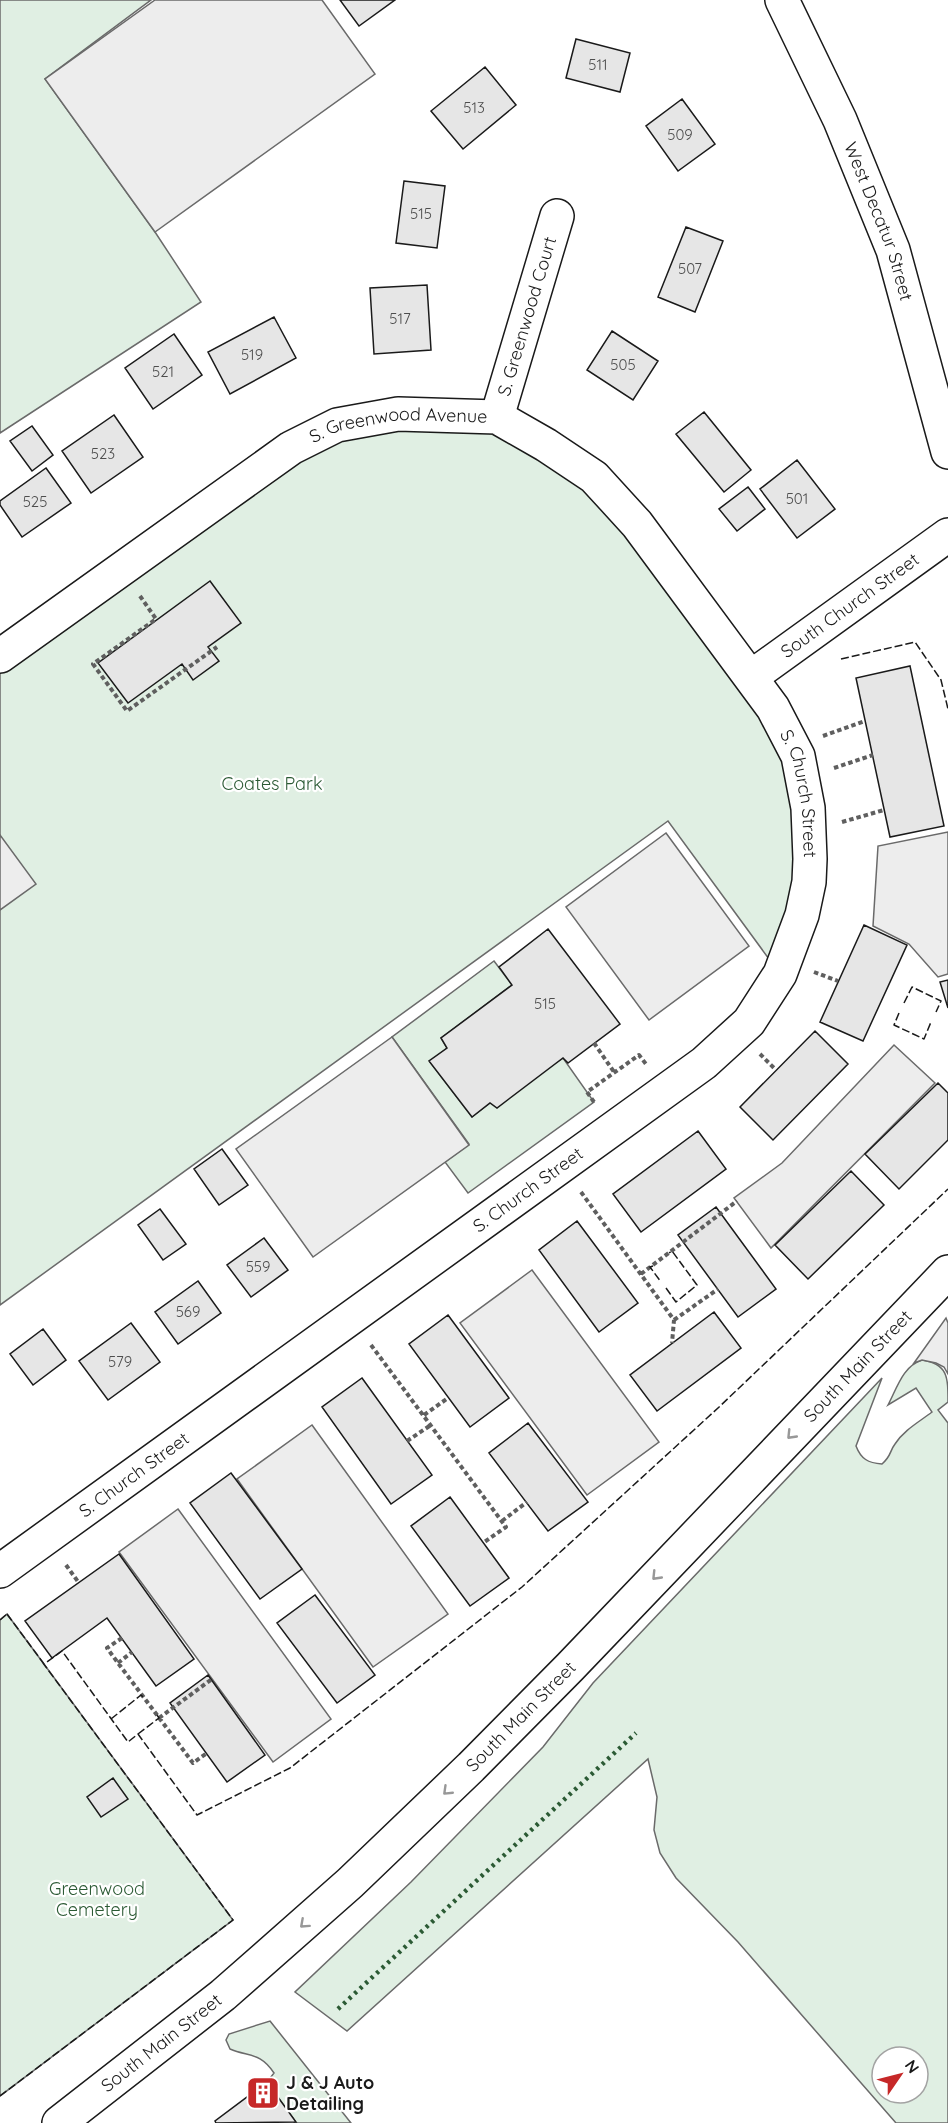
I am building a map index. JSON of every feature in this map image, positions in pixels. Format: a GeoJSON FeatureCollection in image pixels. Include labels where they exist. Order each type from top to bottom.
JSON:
{"type":"FeatureCollection","features":[{"type":"Feature","properties":{"kind":"street","name":"West Decatur Street"},"geometry":{"type":"LineString","coordinates":[[782,0],[840,120],[893,250],[948,452]]}},
{"type":"Feature","properties":{"kind":"street","name":"S. Greenwood Court"},"geometry":{"type":"LineString","coordinates":[[497,417],[557,216]]}},
{"type":"Feature","properties":{"kind":"street","name":"S. Greenwood Avenue"},"geometry":{"type":"LineString","coordinates":[[0,656],[291,448],[337,425],[398,414],[497,417],[594,477],[637,524],[751,677]]}},
{"type":"Feature","properties":{"kind":"street","name":"South Church Street"},"geometry":{"type":"LineString","coordinates":[[751,677],[948,535]]}},
{"type":"Feature","properties":{"kind":"street","name":"S. Church Street"},"geometry":{"type":"LineString","coordinates":[[0,1571],[704,1063],[749,1022],[780,974],[802,915],[809,882],[810,859],[808,808],[798,756],[773,708],[751,677]]}},
{"type":"Feature","properties":{"kind":"street","name":"South Main Street"},"geometry":{"type":"LineString","coordinates":[[59,2123],[223,1995],[376,1858],[471,1767],[570,1667],[948,1272]]}},
{"type":"Feature","properties":{"kind":"path"},"geometry":{"type":"LineString","coordinates":[[140,595],[156,619],[93,664],[127,711],[217,647]]}},
{"type":"Feature","properties":{"kind":"path"},"geometry":{"type":"LineString","coordinates":[[823,736],[865,721]]}},
{"type":"Feature","properties":{"kind":"path"},"geometry":{"type":"LineString","coordinates":[[834,768],[873,755]]}},
{"type":"Feature","properties":{"kind":"path"},"geometry":{"type":"LineString","coordinates":[[842,822],[884,810]]}},
{"type":"Feature","properties":{"kind":"path"},"geometry":{"type":"LineString","coordinates":[[814,972],[838,981]]}},
{"type":"Feature","properties":{"kind":"path"},"geometry":{"type":"LineString","coordinates":[[594,1043],[614,1072]]}},
{"type":"Feature","properties":{"kind":"path"},"geometry":{"type":"LineString","coordinates":[[594,1102],[587,1092],[614,1072],[639,1054],[646,1064]]}},
{"type":"Feature","properties":{"kind":"path"},"geometry":{"type":"LineString","coordinates":[[760,1054],[776,1070]]}},
{"type":"Feature","properties":{"kind":"path"},"geometry":{"type":"LineString","coordinates":[[581,1192],[674,1320],[672,1343]]}},
{"type":"Feature","properties":{"kind":"path"},"geometry":{"type":"LineString","coordinates":[[641,1274],[737,1202]]}},
{"type":"Feature","properties":{"kind":"path"},"geometry":{"type":"LineString","coordinates":[[674,1320],[718,1289]]}},
{"type":"Feature","properties":{"kind":"path"},"geometry":{"type":"LineString","coordinates":[[371,1345],[506,1527],[483,1543]]}},
{"type":"Feature","properties":{"kind":"path"},"geometry":{"type":"LineString","coordinates":[[424,1415],[448,1398]]}},
{"type":"Feature","properties":{"kind":"path"},"geometry":{"type":"LineString","coordinates":[[408,1441],[431,1425]]}},
{"type":"Feature","properties":{"kind":"path"},"geometry":{"type":"LineString","coordinates":[[502,1521],[527,1503]]}},
{"type":"Feature","properties":{"kind":"path"},"geometry":{"type":"LineString","coordinates":[[66,1565],[79,1583]]}},
{"type":"Feature","properties":{"kind":"path"},"geometry":{"type":"LineString","coordinates":[[122,1638],[107,1648],[118,1663],[193,1763],[207,1753]]}},
{"type":"Feature","properties":{"kind":"path"},"geometry":{"type":"LineString","coordinates":[[118,1663],[132,1652]]}},
{"type":"Feature","properties":{"kind":"path"},"geometry":{"type":"LineString","coordinates":[[159,1718],[212,1679]]}},
{"type":"Feature","properties":{"kind":"green space"},"geometry":{"type":"Polygon","coordinates":[[[0,0],[151,0],[45,79],[155,232],[201,302],[0,433],[0,0]]]}},
{"type":"Feature","properties":{"kind":"green space","name":"Coates Park"},"geometry":{"type":"Polygon","coordinates":[[[497,417],[594,477],[773,708],[808,808],[780,974],[668,821],[0,1305],[0,656],[337,425],[497,417]]]}},
{"type":"Feature","properties":{"kind":"green space"},"geometry":{"type":"Polygon","coordinates":[[[494,961],[512,985],[441,1038],[447,1048],[430,1062],[472,1117],[490,1103],[563,1058],[594,1102],[468,1193],[445,1162],[469,1144],[392,1037],[494,961]]]}},
{"type":"Feature","properties":{"kind":"green space"},"geometry":{"type":"Polygon","coordinates":[[[922,1360],[942,1368],[947,1379],[948,1393],[948,1402],[938,1410],[948,1423],[948,2123],[896,2123],[880,2105],[930,2105],[930,2045],[870,2045],[870,2093],[738,1942],[676,1878],[660,1853],[654,1830],[657,1797],[648,1759],[347,2031],[295,1992],[411,1882],[543,1747],[593,1683],[882,1378],[856,1446],[860,1454],[869,1461],[882,1464],[885,1461],[903,1434],[932,1412],[916,1388],[888,1405],[901,1378],[910,1367],[922,1360]]]}},
{"type":"Feature","properties":{"kind":"green space","name":"Greenwood Cemetery"},"geometry":{"type":"Polygon","coordinates":[[[7,1614],[233,1920],[0,2096],[0,1620],[7,1614]]]}},
{"type":"Feature","properties":{"kind":"green space"},"geometry":{"type":"Polygon","coordinates":[[[270,2021],[351,2123],[294,2123],[295,2121],[267,2082],[274,2073],[269,2066],[259,2058],[230,2049],[226,2040],[229,2034],[270,2021]]]}},
{"type":"Feature","properties":{"kind":"shaded area"},"geometry":{"type":"Polygon","coordinates":[[[155,0],[322,0],[375,74],[155,232],[45,79],[155,0]]]}},
{"type":"Feature","properties":{"kind":"shaded area"},"geometry":{"type":"Polygon","coordinates":[[[948,832],[948,974],[938,977],[909,944],[873,926],[878,846],[948,832]]]}},
{"type":"Feature","properties":{"kind":"shaded area"},"geometry":{"type":"Polygon","coordinates":[[[666,833],[749,946],[649,1020],[566,907],[666,833]]]}},
{"type":"Feature","properties":{"kind":"shaded area"},"geometry":{"type":"Polygon","coordinates":[[[0,835],[36,884],[0,910],[0,835]]]}},
{"type":"Feature","properties":{"kind":"shaded area"},"geometry":{"type":"Polygon","coordinates":[[[392,1037],[469,1145],[313,1257],[236,1149],[392,1037]]]}},
{"type":"Feature","properties":{"kind":"shaded area"},"geometry":{"type":"Polygon","coordinates":[[[894,1045],[935,1083],[771,1248],[734,1198],[782,1163],[894,1045]]]}},
{"type":"Feature","properties":{"kind":"shaded area"},"geometry":{"type":"Polygon","coordinates":[[[532,1270],[659,1442],[587,1495],[460,1323],[532,1270]]]}},
{"type":"Feature","properties":{"kind":"shaded area"},"geometry":{"type":"Polygon","coordinates":[[[946,1318],[948,1323],[948,1374],[944,1367],[936,1363],[922,1360],[914,1363],[946,1318]]]}},
{"type":"Feature","properties":{"kind":"shaded area"},"geometry":{"type":"Polygon","coordinates":[[[312,1425],[448,1614],[373,1667],[237,1479],[312,1425]]]}},
{"type":"Feature","properties":{"kind":"shaded area"},"geometry":{"type":"Polygon","coordinates":[[[178,1509],[331,1719],[273,1762],[119,1552],[178,1509]]]}},
{"type":"Feature","properties":{"kind":"building"},"geometry":{"type":"Polygon","coordinates":[[[340,0],[395,0],[359,26],[340,0]]]}},
{"type":"Feature","properties":{"kind":"building"},"geometry":{"type":"Polygon","coordinates":[[[576,39],[630,53],[620,92],[566,78],[576,39]]]}},
{"type":"Feature","properties":{"kind":"building"},"geometry":{"type":"Polygon","coordinates":[[[485,67],[516,105],[463,149],[431,111],[485,67]]]}},
{"type":"Feature","properties":{"kind":"building"},"geometry":{"type":"Polygon","coordinates":[[[682,99],[715,144],[678,171],[646,126],[682,99]]]}},
{"type":"Feature","properties":{"kind":"building"},"geometry":{"type":"Polygon","coordinates":[[[404,181],[445,186],[437,248],[396,243],[404,181]]]}},
{"type":"Feature","properties":{"kind":"building"},"geometry":{"type":"Polygon","coordinates":[[[686,227],[723,241],[695,312],[658,297],[686,227]]]}},
{"type":"Feature","properties":{"kind":"building"},"geometry":{"type":"Polygon","coordinates":[[[427,285],[431,350],[374,354],[370,288],[427,285]]]}},
{"type":"Feature","properties":{"kind":"building"},"geometry":{"type":"Polygon","coordinates":[[[274,317],[296,358],[230,394],[208,352],[274,317]]]}},
{"type":"Feature","properties":{"kind":"building"},"geometry":{"type":"Polygon","coordinates":[[[612,331],[658,361],[633,400],[587,370],[612,331]]]}},
{"type":"Feature","properties":{"kind":"building"},"geometry":{"type":"Polygon","coordinates":[[[174,334],[202,375],[153,409],[125,368],[174,334]]]}},
{"type":"Feature","properties":{"kind":"building"},"geometry":{"type":"Polygon","coordinates":[[[704,412],[751,470],[724,492],[676,434],[704,412]]]}},
{"type":"Feature","properties":{"kind":"building"},"geometry":{"type":"Polygon","coordinates":[[[114,415],[143,457],[91,493],[62,451],[114,415]]]}},
{"type":"Feature","properties":{"kind":"building"},"geometry":{"type":"Polygon","coordinates":[[[32,426],[53,455],[32,471],[10,441],[32,426]]]}},
{"type":"Feature","properties":{"kind":"building"},"geometry":{"type":"Polygon","coordinates":[[[797,460],[835,509],[797,538],[760,489],[797,460]]]}},
{"type":"Feature","properties":{"kind":"building"},"geometry":{"type":"Polygon","coordinates":[[[46,468],[71,503],[22,537],[0,505],[0,501],[46,468]]]}},
{"type":"Feature","properties":{"kind":"building"},"geometry":{"type":"Polygon","coordinates":[[[748,487],[765,509],[737,531],[719,509],[748,487]]]}},
{"type":"Feature","properties":{"kind":"building"},"geometry":{"type":"Polygon","coordinates":[[[210,581],[241,623],[208,647],[219,661],[193,680],[182,664],[128,703],[98,663],[210,581]]]}},
{"type":"Feature","properties":{"kind":"building"},"geometry":{"type":"Polygon","coordinates":[[[910,666],[944,826],[890,837],[856,678],[910,666]]]}},
{"type":"Feature","properties":{"kind":"building"},"geometry":{"type":"Polygon","coordinates":[[[864,925],[907,945],[863,1041],[820,1022],[864,925]]]}},
{"type":"Feature","properties":{"kind":"building"},"geometry":{"type":"Polygon","coordinates":[[[548,929],[620,1024],[568,1063],[563,1058],[497,1108],[490,1103],[472,1117],[429,1061],[447,1048],[441,1038],[512,985],[499,967],[548,929]]]}},
{"type":"Feature","properties":{"kind":"building"},"geometry":{"type":"Polygon","coordinates":[[[948,980],[948,1008],[940,982],[948,980]]]}},
{"type":"Feature","properties":{"kind":"building"},"geometry":{"type":"Polygon","coordinates":[[[815,1031],[848,1064],[773,1140],[740,1107],[815,1031]]]}},
{"type":"Feature","properties":{"kind":"building"},"geometry":{"type":"Polygon","coordinates":[[[938,1083],[948,1093],[948,1140],[899,1189],[865,1154],[938,1083]]]}},
{"type":"Feature","properties":{"kind":"building"},"geometry":{"type":"Polygon","coordinates":[[[698,1131],[726,1169],[641,1232],[613,1194],[698,1131]]]}},
{"type":"Feature","properties":{"kind":"building"},"geometry":{"type":"Polygon","coordinates":[[[222,1149],[248,1185],[219,1205],[194,1169],[222,1149]]]}},
{"type":"Feature","properties":{"kind":"building"},"geometry":{"type":"Polygon","coordinates":[[[851,1171],[884,1205],[808,1279],[775,1245],[851,1171]]]}},
{"type":"Feature","properties":{"kind":"building"},"geometry":{"type":"Polygon","coordinates":[[[716,1207],[776,1289],[738,1317],[678,1235],[716,1207]]]}},
{"type":"Feature","properties":{"kind":"building"},"geometry":{"type":"Polygon","coordinates":[[[160,1209],[186,1244],[163,1260],[138,1225],[160,1209]]]}},
{"type":"Feature","properties":{"kind":"building"},"geometry":{"type":"Polygon","coordinates":[[[577,1221],[638,1303],[599,1332],[539,1250],[577,1221]]]}},
{"type":"Feature","properties":{"kind":"building"},"geometry":{"type":"Polygon","coordinates":[[[264,1238],[288,1270],[251,1297],[227,1265],[264,1238]]]}},
{"type":"Feature","properties":{"kind":"building"},"geometry":{"type":"Polygon","coordinates":[[[198,1281],[221,1313],[178,1344],[155,1312],[198,1281]]]}},
{"type":"Feature","properties":{"kind":"building"},"geometry":{"type":"Polygon","coordinates":[[[714,1312],[741,1348],[657,1411],[630,1375],[714,1312]]]}},
{"type":"Feature","properties":{"kind":"building"},"geometry":{"type":"Polygon","coordinates":[[[448,1315],[509,1398],[470,1427],[409,1344],[448,1315]]]}},
{"type":"Feature","properties":{"kind":"building"},"geometry":{"type":"Polygon","coordinates":[[[131,1323],[160,1362],[108,1400],[79,1361],[131,1323]]]}},
{"type":"Feature","properties":{"kind":"building"},"geometry":{"type":"Polygon","coordinates":[[[43,1329],[66,1360],[33,1385],[10,1354],[43,1329]]]}},
{"type":"Feature","properties":{"kind":"building"},"geometry":{"type":"Polygon","coordinates":[[[362,1378],[432,1475],[391,1504],[322,1407],[362,1378]]]}},
{"type":"Feature","properties":{"kind":"building"},"geometry":{"type":"Polygon","coordinates":[[[528,1423],[588,1502],[548,1531],[489,1453],[528,1423]]]}},
{"type":"Feature","properties":{"kind":"building"},"geometry":{"type":"Polygon","coordinates":[[[231,1473],[302,1569],[260,1599],[190,1503],[231,1473]]]}},
{"type":"Feature","properties":{"kind":"building"},"geometry":{"type":"Polygon","coordinates":[[[450,1497],[509,1578],[470,1606],[411,1526],[450,1497]]]}},
{"type":"Feature","properties":{"kind":"building"},"geometry":{"type":"Polygon","coordinates":[[[119,1554],[194,1659],[156,1686],[107,1618],[52,1658],[25,1621],[119,1554]]]}},
{"type":"Feature","properties":{"kind":"building"},"geometry":{"type":"Polygon","coordinates":[[[315,1595],[375,1675],[337,1703],[277,1623],[315,1595]]]}},
{"type":"Feature","properties":{"kind":"building"},"geometry":{"type":"Polygon","coordinates":[[[208,1675],[265,1755],[227,1782],[170,1703],[208,1675]]]}},
{"type":"Feature","properties":{"kind":"building"},"geometry":{"type":"Polygon","coordinates":[[[113,1778],[128,1799],[101,1817],[87,1797],[113,1778]]]}},
{"type":"Feature","properties":{"kind":"building","name":"J & J Auto Detailing"},"geometry":{"type":"Polygon","coordinates":[[[267,2082],[296,2122],[216,2123],[215,2121],[267,2082]]]}},
{"type":"Feature","properties":{"kind":"hedge"},"geometry":{"type":"LineString","coordinates":[[338,2009],[636,1733]]}},
{"type":"Feature","properties":{"kind":"fence"},"geometry":{"type":"LineString","coordinates":[[841,659],[915,642],[941,680],[948,709]]}},
{"type":"Feature","properties":{"kind":"fence"},"geometry":{"type":"LineString","coordinates":[[904,1003],[912,987],[941,1001],[936,1012]]}},
{"type":"Feature","properties":{"kind":"fence"},"geometry":{"type":"LineString","coordinates":[[899,1013],[894,1025],[924,1039],[931,1022]]}},
{"type":"Feature","properties":{"kind":"fence"},"geometry":{"type":"LineString","coordinates":[[7,1614],[44,1664],[62,1651],[128,1742],[138,1734],[197,1815],[290,1768],[522,1587],[718,1408],[948,1189]]}},
{"type":"Feature","properties":{"kind":"fence"},"geometry":{"type":"LineString","coordinates":[[666,1288],[676,1302],[697,1285],[672,1251],[669,1253]]}},
{"type":"Feature","properties":{"kind":"fence"},"geometry":{"type":"LineString","coordinates":[[653,1266],[650,1267],[661,1282]]}},
{"type":"Feature","properties":{"kind":"fence"},"geometry":{"type":"LineString","coordinates":[[0,1620],[7,1614],[9,1617]]}},
{"type":"Feature","properties":{"kind":"fence"},"geometry":{"type":"LineString","coordinates":[[0,2096],[233,1920],[43,1663]]}},
{"type":"Feature","properties":{"kind":"fence"},"geometry":{"type":"LineString","coordinates":[[111,1719],[141,1695],[143,1697]]}},
{"type":"Feature","properties":{"kind":"fence"},"geometry":{"type":"LineString","coordinates":[[138,1734],[159,1718],[157,1715]]}},
{"type":"Feature","properties":{"kind":"place","name":"J & J Auto Detailing"},"geometry":{"type":"Point","coordinates":[263,2093]}}]}
